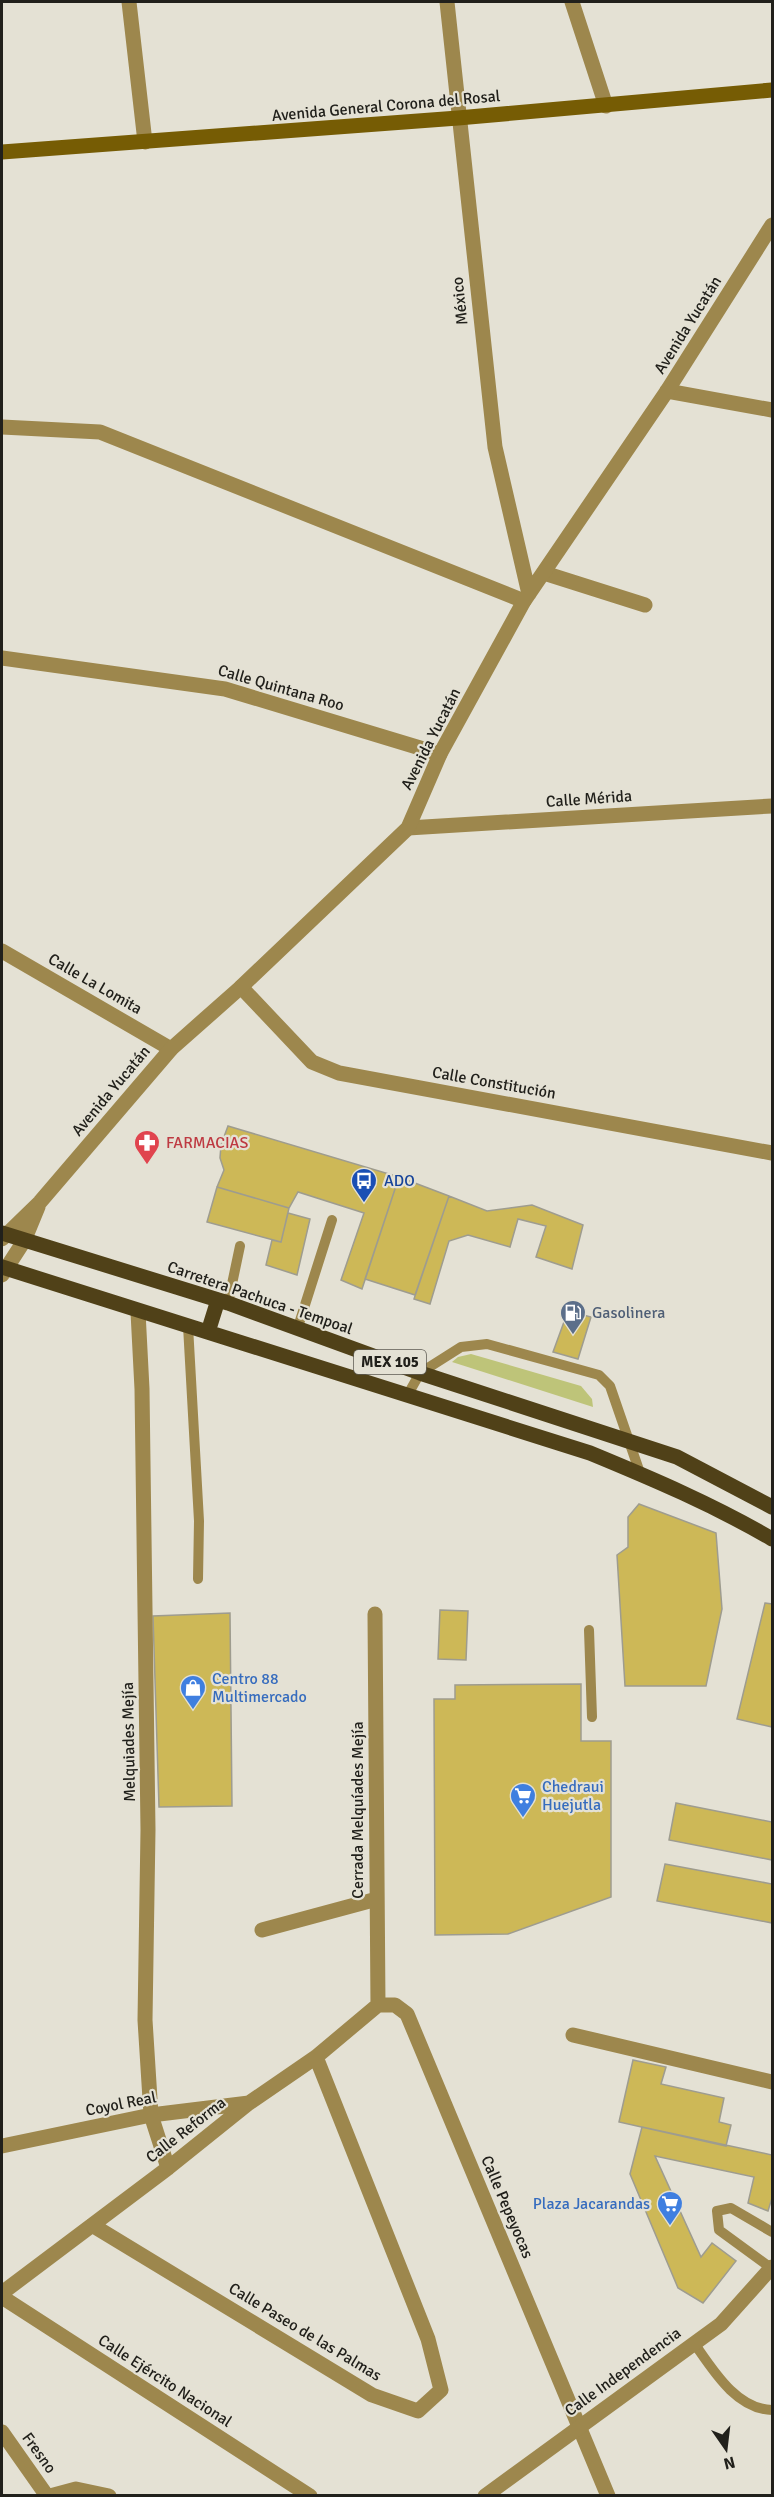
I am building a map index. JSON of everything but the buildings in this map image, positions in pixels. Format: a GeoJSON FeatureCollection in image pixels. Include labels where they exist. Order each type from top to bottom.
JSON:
{"type":"FeatureCollection","features":[{"type":"Feature","properties":{"kind":"main road","name":"Avenida General Corona del Rosal"},"geometry":{"type":"LineString","coordinates":[[2,152],[770,93]]}},
{"type":"Feature","properties":{"kind":"main road","name":"Carretera Pachuca - Tempoal"},"geometry":{"type":"LineString","coordinates":[[3,1235],[223,1301],[297,1330],[420,1373],[677,1457],[772,1507]]}},
{"type":"Feature","properties":{"kind":"main road","name":"MEX 105"},"geometry":{"type":"LineString","coordinates":[[3,1270],[556,1442],[640,1473],[729,1514],[772,1539]]}},
{"type":"Feature","properties":{"kind":"main road"},"geometry":{"type":"LineString","coordinates":[[208,1332],[223,1301]]}},
{"type":"Feature","properties":{"kind":"street"},"geometry":{"type":"LineString","coordinates":[[129,2],[146,142]]}},
{"type":"Feature","properties":{"kind":"street","name":"México"},"geometry":{"type":"LineString","coordinates":[[447,2],[495,447],[527,598]]}},
{"type":"Feature","properties":{"kind":"street"},"geometry":{"type":"LineString","coordinates":[[576,2],[606,105]]}},
{"type":"Feature","properties":{"kind":"street","name":"Avenida Yucatán"},"geometry":{"type":"LineString","coordinates":[[3,1235],[40,1202],[171,1049],[241,987],[408,828],[440,754],[527,598],[667,391],[772,225]]}},
{"type":"Feature","properties":{"kind":"street"},"geometry":{"type":"LineString","coordinates":[[667,391],[772,410]]}},
{"type":"Feature","properties":{"kind":"street"},"geometry":{"type":"LineString","coordinates":[[2,427],[100,432],[527,598]]}},
{"type":"Feature","properties":{"kind":"street"},"geometry":{"type":"LineString","coordinates":[[543,573],[645,605]]}},
{"type":"Feature","properties":{"kind":"street","name":"Calle Quintana Roo"},"geometry":{"type":"LineString","coordinates":[[2,658],[225,689],[440,754]]}},
{"type":"Feature","properties":{"kind":"street","name":"Calle Mérida"},"geometry":{"type":"LineString","coordinates":[[408,828],[772,806]]}},
{"type":"Feature","properties":{"kind":"street","name":"Calle La Lomita"},"geometry":{"type":"LineString","coordinates":[[2,951],[171,1049]]}},
{"type":"Feature","properties":{"kind":"street","name":"Calle Constitución"},"geometry":{"type":"LineString","coordinates":[[241,987],[312,1062],[339,1073],[772,1153]]}},
{"type":"Feature","properties":{"kind":"street","name":"Avenida Yucatán"},"geometry":{"type":"LineString","coordinates":[[3,1270],[24,1241],[40,1202]]}},
{"type":"Feature","properties":{"kind":"street","name":"Melquiades Mejía"},"geometry":{"type":"LineString","coordinates":[[138,1312],[142,1389],[148,1830],[145,2020],[151,2115],[168,2168]]}},
{"type":"Feature","properties":{"kind":"street","name":"Cerrada Melquíades Mejía"},"geometry":{"type":"LineString","coordinates":[[375,1614],[378,2005]]}},
{"type":"Feature","properties":{"kind":"street"},"geometry":{"type":"LineString","coordinates":[[262,1930],[377,1899]]}},
{"type":"Feature","properties":{"kind":"street","name":"Calle Pepeyocas"},"geometry":{"type":"LineString","coordinates":[[378,2005],[394,2006],[407,2014],[608,2496]]}},
{"type":"Feature","properties":{"kind":"street","name":"Calle Reforma"},"geometry":{"type":"LineString","coordinates":[[2,2295],[249,2103],[316,2057],[378,2005]]}},
{"type":"Feature","properties":{"kind":"street"},"geometry":{"type":"LineString","coordinates":[[573,2035],[772,2082]]}},
{"type":"Feature","properties":{"kind":"street","name":"Calle Paseo de las Palmas"},"geometry":{"type":"LineString","coordinates":[[92,2225],[372,2395],[418,2411],[441,2390],[428,2339],[316,2057]]}},
{"type":"Feature","properties":{"kind":"street","name":"Coyol Real"},"geometry":{"type":"LineString","coordinates":[[2,2146],[151,2115],[249,2103]]}},
{"type":"Feature","properties":{"kind":"street","name":"Calle Independencia"},"geometry":{"type":"LineString","coordinates":[[485,2496],[721,2324],[772,2267]]}},
{"type":"Feature","properties":{"kind":"street","name":"Calle Ejército Nacional"},"geometry":{"type":"LineString","coordinates":[[2,2295],[309,2496]]}},
{"type":"Feature","properties":{"kind":"street","name":"Fresno"},"geometry":{"type":"LineString","coordinates":[[2,2432],[49,2496]]}},
{"type":"Feature","properties":{"kind":"street"},"geometry":{"type":"LineString","coordinates":[[49,2496],[76,2489],[109,2496]]}},
{"type":"Feature","properties":{"kind":"lane"},"geometry":{"type":"LineString","coordinates":[[297,1330],[332,1220]]}},
{"type":"Feature","properties":{"kind":"lane"},"geometry":{"type":"LineString","coordinates":[[223,1301],[240,1246]]}},
{"type":"Feature","properties":{"kind":"lane"},"geometry":{"type":"LineString","coordinates":[[188,1326],[200,1521],[198,1579]]}},
{"type":"Feature","properties":{"kind":"lane"},"geometry":{"type":"LineString","coordinates":[[407,1396],[420,1373],[461,1347],[487,1344],[599,1375],[610,1386],[640,1473]]}},
{"type":"Feature","properties":{"kind":"lane"},"geometry":{"type":"LineString","coordinates":[[589,1630],[591,1717]]}},
{"type":"Feature","properties":{"kind":"lane"},"geometry":{"type":"LineString","coordinates":[[772,2232],[731,2208],[717,2211],[718,2230],[772,2267]]}},
{"type":"Feature","properties":{"kind":"lane"},"geometry":{"type":"LineString","coordinates":[[694,2343],[722,2382],[757,2409],[772,2410]]}},
{"type":"Feature","properties":{"kind":"green space"},"geometry":{"type":"Polygon","coordinates":[[[471,1354],[581,1386],[592,1399],[593,1407],[452,1362],[458,1357],[471,1354]]]}},
{"type":"Feature","properties":{"kind":"place","name":"FARMACIAS"},"geometry":{"type":"Point","coordinates":[147,1166]}},
{"type":"Feature","properties":{"kind":"place","name":"ADO"},"geometry":{"type":"Point","coordinates":[364,1204]}},
{"type":"Feature","properties":{"kind":"place","name":"Gasolinera"},"geometry":{"type":"Point","coordinates":[573,1336]}},
{"type":"Feature","properties":{"kind":"place","name":"Centro 88 Multimercado"},"geometry":{"type":"Point","coordinates":[193,1711]}},
{"type":"Feature","properties":{"kind":"place","name":"Chedraui Huejutla"},"geometry":{"type":"Point","coordinates":[523,1819]}},
{"type":"Feature","properties":{"kind":"place","name":"Plaza Jacarandas"},"geometry":{"type":"Point","coordinates":[670,2227]}}]}
